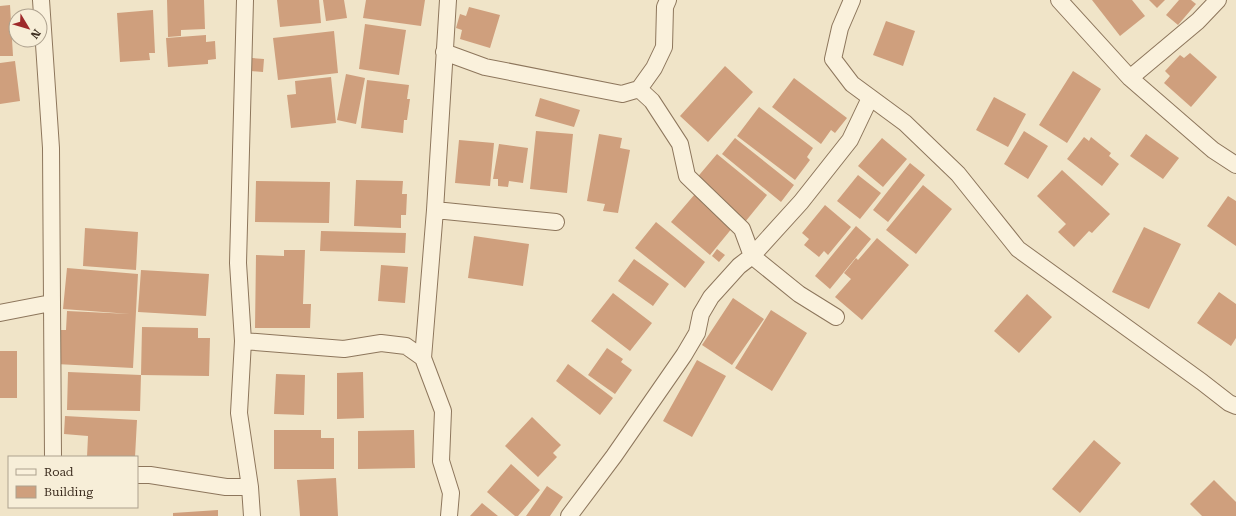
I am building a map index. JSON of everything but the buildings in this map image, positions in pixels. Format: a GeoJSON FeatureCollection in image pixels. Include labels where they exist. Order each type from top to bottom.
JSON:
{"type":"FeatureCollection","features":[{"type":"Feature","properties":{"kind":"street"},"geometry":{"type":"LineString","coordinates":[[41,0],[50,148],[53,456]]}},
{"type":"Feature","properties":{"kind":"street"},"geometry":{"type":"LineString","coordinates":[[245,0],[238,263],[243,341],[239,413],[250,487],[252,516]]}},
{"type":"Feature","properties":{"kind":"street"},"geometry":{"type":"LineString","coordinates":[[448,0],[436,210],[423,358],[443,411],[441,461],[452,493],[449,516]]}},
{"type":"Feature","properties":{"kind":"street"},"geometry":{"type":"LineString","coordinates":[[444,52],[485,67],[622,94],[639,89],[654,68],[664,47],[666,7],[668,0]]}},
{"type":"Feature","properties":{"kind":"street"},"geometry":{"type":"LineString","coordinates":[[852,0],[840,28],[833,59],[852,84],[905,123],[958,174],[1018,249],[1202,382],[1229,404],[1236,406]]}},
{"type":"Feature","properties":{"kind":"street"},"geometry":{"type":"LineString","coordinates":[[1059,0],[1130,78],[1213,150],[1236,165]]}},
{"type":"Feature","properties":{"kind":"street"},"geometry":{"type":"LineString","coordinates":[[1130,78],[1198,21],[1218,0]]}},
{"type":"Feature","properties":{"kind":"street"},"geometry":{"type":"LineString","coordinates":[[639,89],[652,101],[680,144],[688,176],[742,229],[752,256],[799,294],[836,317]]}},
{"type":"Feature","properties":{"kind":"street"},"geometry":{"type":"LineString","coordinates":[[569,516],[614,456],[684,355],[697,333],[701,314],[711,297],[739,266],[752,256],[801,202],[850,140],[870,98]]}},
{"type":"Feature","properties":{"kind":"street"},"geometry":{"type":"LineString","coordinates":[[436,210],[556,222]]}},
{"type":"Feature","properties":{"kind":"street"},"geometry":{"type":"LineString","coordinates":[[0,313],[51,303]]}},
{"type":"Feature","properties":{"kind":"street"},"geometry":{"type":"LineString","coordinates":[[243,341],[344,349],[381,343],[406,346],[423,358]]}},
{"type":"Feature","properties":{"kind":"street"},"geometry":{"type":"LineString","coordinates":[[138,475],[150,475],[226,487],[250,487]]}}]}
